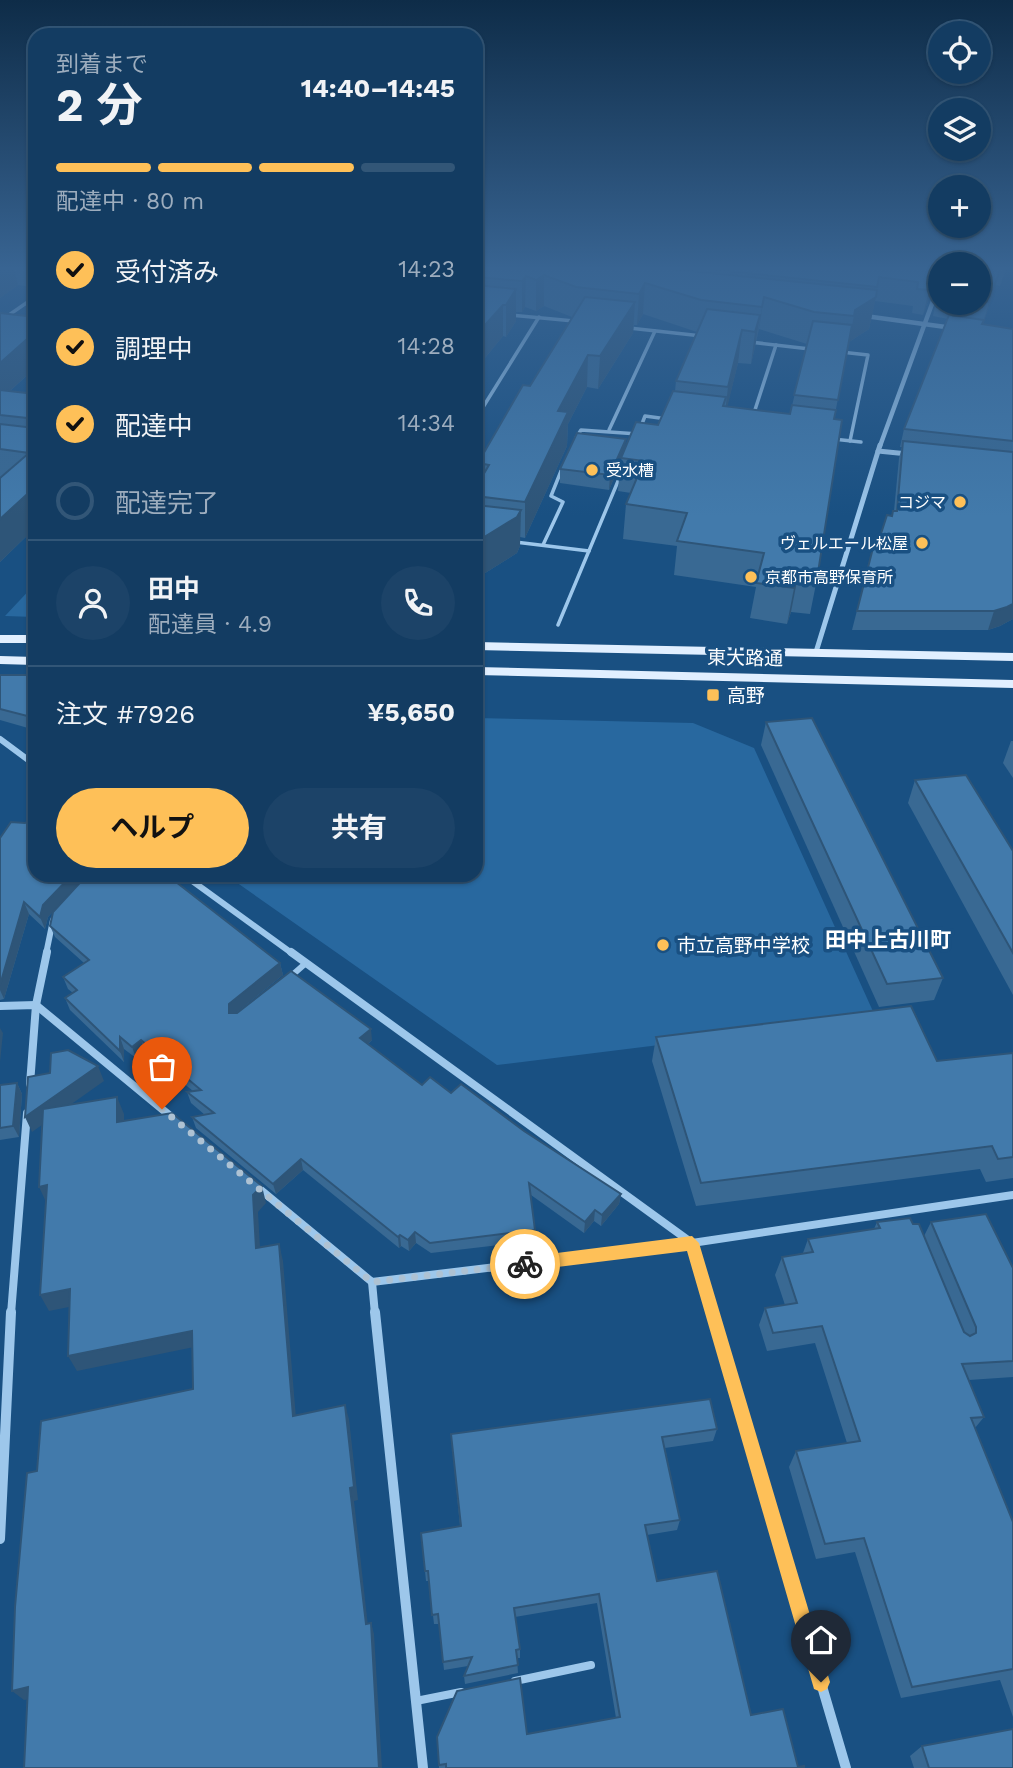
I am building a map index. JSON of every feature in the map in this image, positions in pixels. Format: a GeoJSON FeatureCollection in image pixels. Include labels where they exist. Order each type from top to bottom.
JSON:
{"type":"FeatureCollection","features":[{"type":"Feature","properties":{"kind":"main road"},"geometry":{"type":"LineString","coordinates":[[0,639],[28,639]]}},
{"type":"Feature","properties":{"kind":"main road","name":"東大路通"},"geometry":{"type":"LineString","coordinates":[[483,646],[1013,657]]}},
{"type":"Feature","properties":{"kind":"main road"},"geometry":{"type":"LineString","coordinates":[[0,660],[28,661]]}},
{"type":"Feature","properties":{"kind":"main road","name":"東大路通"},"geometry":{"type":"LineString","coordinates":[[483,671],[1013,684]]}},
{"type":"Feature","properties":{"kind":"street"},"geometry":{"type":"LineString","coordinates":[[816,652],[878,451],[913,352]]}},
{"type":"Feature","properties":{"kind":"street"},"geometry":{"type":"LineString","coordinates":[[878,451],[919,456]]}},
{"type":"Feature","properties":{"kind":"street"},"geometry":{"type":"LineString","coordinates":[[0,739],[28,760]]}},
{"type":"Feature","properties":{"kind":"street"},"geometry":{"type":"LineString","coordinates":[[194,882],[692,1243],[846,1768]]}},
{"type":"Feature","properties":{"kind":"street"},"geometry":{"type":"LineString","coordinates":[[0,1539],[5,1322],[37,1005],[52,921],[59,914]]}},
{"type":"Feature","properties":{"kind":"street"},"geometry":{"type":"LineString","coordinates":[[0,1006],[37,1005],[183,1126]]}},
{"type":"Feature","properties":{"kind":"street"},"geometry":{"type":"LineString","coordinates":[[246,1178],[372,1282],[424,1768]]}},
{"type":"Feature","properties":{"kind":"street"},"geometry":{"type":"LineString","coordinates":[[372,1282],[692,1243],[1013,1195]]}},
{"type":"Feature","properties":{"kind":"lane"},"geometry":{"type":"LineString","coordinates":[[483,407],[518,352]]}},
{"type":"Feature","properties":{"kind":"lane"},"geometry":{"type":"LineString","coordinates":[[609,430],[645,352]]}},
{"type":"Feature","properties":{"kind":"lane"},"geometry":{"type":"LineString","coordinates":[[753,417],[774,352]]}},
{"type":"Feature","properties":{"kind":"lane"},"geometry":{"type":"LineString","coordinates":[[833,352],[868,355],[850,441]]}},
{"type":"Feature","properties":{"kind":"lane"},"geometry":{"type":"LineString","coordinates":[[633,445],[645,416],[671,420]]}},
{"type":"Feature","properties":{"kind":"lane"},"geometry":{"type":"LineString","coordinates":[[573,445],[582,430],[638,433]]}},
{"type":"Feature","properties":{"kind":"lane"},"geometry":{"type":"LineString","coordinates":[[825,438],[861,442]]}},
{"type":"Feature","properties":{"kind":"lane"},"geometry":{"type":"LineString","coordinates":[[543,545],[563,502],[551,496],[551,492],[567,457]]}},
{"type":"Feature","properties":{"kind":"lane"},"geometry":{"type":"LineString","coordinates":[[558,625],[623,469]]}},
{"type":"Feature","properties":{"kind":"lane"},"geometry":{"type":"LineString","coordinates":[[503,540],[589,551]]}},
{"type":"Feature","properties":{"kind":"lane"},"geometry":{"type":"LineString","coordinates":[[286,980],[306,964]]}},
{"type":"Feature","properties":{"kind":"lane"},"geometry":{"type":"LineString","coordinates":[[903,1211],[908,1223]]}},
{"type":"Feature","properties":{"kind":"lane"},"geometry":{"type":"LineString","coordinates":[[510,1682],[591,1665]]}},
{"type":"Feature","properties":{"kind":"lane"},"geometry":{"type":"LineString","coordinates":[[416,1700],[470,1690]]}},
{"type":"Feature","properties":{"kind":"shaded area"},"geometry":{"type":"Polygon","coordinates":[[[28,591],[28,617],[5,616],[28,591]]]}},
{"type":"Feature","properties":{"kind":"shaded area"},"geometry":{"type":"Polygon","coordinates":[[[483,718],[693,723],[754,748],[876,1018],[497,1065],[236,882],[483,882],[483,718]]]}},
{"type":"Feature","properties":{"kind":"building"},"geometry":{"type":"Polygon","coordinates":[[[0,352],[13,352],[0,363],[0,352]]]}},
{"type":"Feature","properties":{"kind":"building"},"geometry":{"type":"Polygon","coordinates":[[[551,352],[603,352],[600,356],[588,355],[558,411],[568,412],[525,502],[483,497],[483,475],[489,465],[483,464],[483,454],[523,385],[530,386],[551,352]]]}},
{"type":"Feature","properties":{"kind":"building"},"geometry":{"type":"Polygon","coordinates":[[[689,352],[737,352],[728,387],[676,381],[689,352]]]}},
{"type":"Feature","properties":{"kind":"building"},"geometry":{"type":"Polygon","coordinates":[[[805,352],[847,352],[838,400],[794,395],[805,352]]]}},
{"type":"Feature","properties":{"kind":"building"},"geometry":{"type":"Polygon","coordinates":[[[935,352],[1013,352],[1013,441],[904,429],[935,352]]]}},
{"type":"Feature","properties":{"kind":"building"},"geometry":{"type":"Polygon","coordinates":[[[0,390],[28,393],[28,420],[0,415],[0,390]]]}},
{"type":"Feature","properties":{"kind":"building"},"geometry":{"type":"Polygon","coordinates":[[[673,391],[726,397],[723,406],[790,414],[792,405],[836,410],[834,419],[842,420],[817,579],[798,576],[794,588],[756,583],[764,553],[677,541],[687,513],[626,504],[644,461],[621,458],[636,422],[658,425],[673,391]]]}},
{"type":"Feature","properties":{"kind":"building"},"geometry":{"type":"Polygon","coordinates":[[[0,424],[28,426],[28,453],[0,449],[0,424]]]}},
{"type":"Feature","properties":{"kind":"building"},"geometry":{"type":"Polygon","coordinates":[[[577,433],[626,439],[610,475],[560,469],[577,433]]]}},
{"type":"Feature","properties":{"kind":"building"},"geometry":{"type":"Polygon","coordinates":[[[903,441],[1013,452],[1013,604],[994,611],[857,611],[875,540],[879,540],[887,515],[892,516],[893,511],[897,511],[903,441]]]}},
{"type":"Feature","properties":{"kind":"building"},"geometry":{"type":"Polygon","coordinates":[[[28,454],[28,493],[0,519],[0,478],[28,454]]]}},
{"type":"Feature","properties":{"kind":"building"},"geometry":{"type":"Polygon","coordinates":[[[483,506],[521,510],[517,517],[483,538],[483,506]]]}},
{"type":"Feature","properties":{"kind":"building"},"geometry":{"type":"Polygon","coordinates":[[[0,675],[28,675],[28,716],[0,709],[0,675]]]}},
{"type":"Feature","properties":{"kind":"building"},"geometry":{"type":"Polygon","coordinates":[[[812,718],[943,978],[887,984],[766,722],[812,718]]]}},
{"type":"Feature","properties":{"kind":"building"},"geometry":{"type":"Polygon","coordinates":[[[966,775],[1013,851],[1013,953],[915,780],[966,775]]]}},
{"type":"Feature","properties":{"kind":"building"},"geometry":{"type":"Polygon","coordinates":[[[28,821],[28,882],[65,882],[43,905],[40,917],[24,902],[0,985],[0,838],[11,822],[28,821]]]}},
{"type":"Feature","properties":{"kind":"building"},"geometry":{"type":"Polygon","coordinates":[[[81,882],[176,882],[280,963],[229,1004],[229,1013],[237,1013],[291,971],[371,1029],[360,1038],[422,1085],[430,1077],[451,1093],[461,1084],[524,1131],[621,1194],[602,1215],[595,1210],[585,1222],[529,1183],[535,1230],[430,1243],[415,1232],[408,1240],[400,1235],[398,1237],[301,1159],[273,1184],[192,1117],[214,1113],[187,1092],[201,1090],[141,1040],[132,1047],[120,1037],[120,1051],[65,998],[77,990],[63,977],[89,960],[50,926],[53,912],[81,882]]]}},
{"type":"Feature","properties":{"kind":"building"},"geometry":{"type":"Polygon","coordinates":[[[911,1006],[937,1061],[1013,1053],[1013,1157],[998,1159],[992,1146],[701,1183],[656,1037],[911,1006]]]}},
{"type":"Feature","properties":{"kind":"building"},"geometry":{"type":"Polygon","coordinates":[[[68,1050],[98,1066],[25,1117],[28,1077],[50,1073],[51,1053],[68,1050]]]}},
{"type":"Feature","properties":{"kind":"building"},"geometry":{"type":"Polygon","coordinates":[[[17,1083],[13,1126],[0,1128],[0,1085],[17,1083]]]}},
{"type":"Feature","properties":{"kind":"building"},"geometry":{"type":"Polygon","coordinates":[[[117,1097],[117,1122],[172,1113],[262,1186],[253,1195],[256,1248],[279,1244],[293,1416],[345,1405],[354,1487],[350,1488],[366,1624],[371,1623],[379,1768],[24,1768],[28,1687],[12,1691],[15,1607],[27,1473],[37,1471],[41,1421],[193,1389],[192,1331],[68,1356],[70,1289],[40,1295],[47,1185],[39,1187],[43,1109],[117,1097]]]}},
{"type":"Feature","properties":{"kind":"building"},"geometry":{"type":"Polygon","coordinates":[[[986,1214],[1013,1268],[1013,1361],[962,1364],[984,1417],[971,1418],[1013,1522],[1013,1669],[912,1687],[864,1538],[825,1544],[796,1451],[860,1441],[822,1326],[773,1333],[765,1308],[797,1303],[782,1257],[813,1252],[808,1239],[880,1228],[877,1222],[910,1218],[913,1224],[919,1224],[964,1332],[970,1336],[976,1333],[976,1327],[931,1222],[986,1214]]]}},
{"type":"Feature","properties":{"kind":"building"},"geometry":{"type":"Polygon","coordinates":[[[710,1399],[717,1429],[662,1437],[680,1520],[645,1525],[657,1581],[717,1571],[751,1715],[783,1709],[798,1767],[804,1768],[446,1768],[446,1764],[439,1765],[437,1737],[457,1691],[520,1678],[527,1734],[620,1717],[599,1594],[514,1608],[520,1649],[516,1650],[518,1665],[464,1676],[472,1657],[443,1662],[438,1614],[432,1615],[421,1533],[461,1526],[451,1434],[710,1399]]]}},
{"type":"Feature","properties":{"kind":"building"},"geometry":{"type":"Polygon","coordinates":[[[1013,1729],[1013,1768],[929,1768],[922,1746],[1013,1729]]]}},
{"type":"Feature","properties":{"kind":"way so far"},"geometry":{"type":"LineString","coordinates":[[162,1109],[372,1282],[525,1264]]}},
{"type":"Feature","properties":{"kind":"place","name":"受水槽"},"geometry":{"type":"Point","coordinates":[592,470]}},
{"type":"Feature","properties":{"kind":"place","name":"コジマ"},"geometry":{"type":"Point","coordinates":[960,502]}},
{"type":"Feature","properties":{"kind":"place","name":"ヴェルエール松屋"},"geometry":{"type":"Point","coordinates":[922,543]}},
{"type":"Feature","properties":{"kind":"place","name":"京都市高野保育所"},"geometry":{"type":"Point","coordinates":[751,577]}},
{"type":"Feature","properties":{"kind":"place","name":"高野"},"geometry":{"type":"Point","coordinates":[713,695]}},
{"type":"Feature","properties":{"kind":"place","name":"市立高野中学校"},"geometry":{"type":"Point","coordinates":[663,945]}},
{"type":"Feature","properties":{"kind":"district","name":"田中上古川町"},"geometry":{"type":"Point","coordinates":[888,939]}},
{"type":"Feature","properties":{"kind":"route"},"geometry":{"type":"LineString","coordinates":[[525,1264],[692,1243],[821,1682]]}}]}
